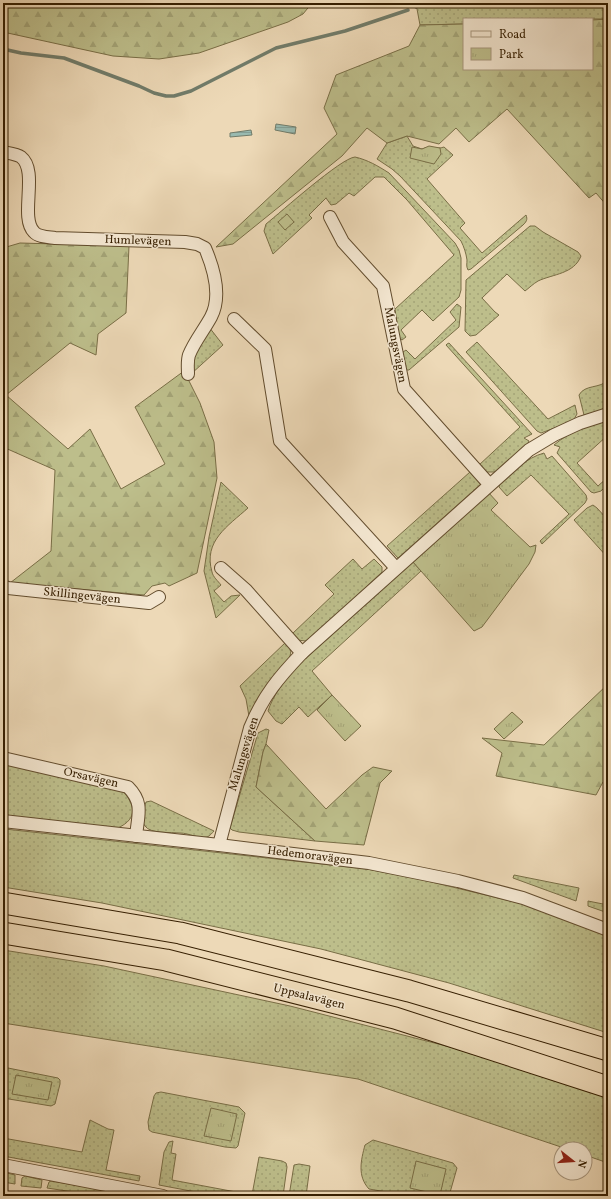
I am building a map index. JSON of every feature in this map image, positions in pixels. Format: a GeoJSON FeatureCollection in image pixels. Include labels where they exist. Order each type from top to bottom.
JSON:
{"type":"FeatureCollection","features":[{"type":"Feature","properties":{"kind":"highway"},"geometry":{"type":"LineString","coordinates":[[3,903],[180,933],[409,991],[608,1050]]}},
{"type":"Feature","properties":{"kind":"highway","name":"Uppsalavägen"},"geometry":{"type":"LineString","coordinates":[[3,933],[166,960],[380,1014],[608,1087]]}},
{"type":"Feature","properties":{"kind":"street","name":"Humlevägen"},"geometry":{"type":"LineString","coordinates":[[3,152],[21,157],[28,168],[29,222],[34,233],[55,238],[185,242],[197,244],[205,248],[212,265],[216,287],[216,300],[211,316],[188,356],[188,374]]}},
{"type":"Feature","properties":{"kind":"street","name":"Malungsvägen"},"geometry":{"type":"LineString","coordinates":[[330,217],[343,242],[383,286],[404,389],[489,484]]}},
{"type":"Feature","properties":{"kind":"street"},"geometry":{"type":"LineString","coordinates":[[234,319],[264,349],[280,442],[396,568]]}},
{"type":"Feature","properties":{"kind":"street","name":"Malungsvägen"},"geometry":{"type":"LineString","coordinates":[[219,845],[250,728],[268,692],[283,673],[302,653],[489,484],[529,450],[554,434],[580,423],[608,414]]}},
{"type":"Feature","properties":{"kind":"street"},"geometry":{"type":"LineString","coordinates":[[221,568],[246,590],[302,653]]}},
{"type":"Feature","properties":{"kind":"street","name":"Skillingevägen"},"geometry":{"type":"LineString","coordinates":[[3,586],[8,588],[149,603],[159,597]]}},
{"type":"Feature","properties":{"kind":"street","name":"Orsavägen"},"geometry":{"type":"LineString","coordinates":[[3,758],[128,787],[135,794],[139,804],[136,836]]}},
{"type":"Feature","properties":{"kind":"street","name":"Hedemoravägen"},"geometry":{"type":"LineString","coordinates":[[3,822],[369,863],[458,881],[523,898],[608,930]]}},
{"type":"Feature","properties":{"kind":"street"},"geometry":{"type":"LineString","coordinates":[[3,1165],[163,1196]]}},
{"type":"Feature","properties":{"kind":"green space"},"geometry":{"type":"Polygon","coordinates":[[[3,3],[312,3],[303,14],[288,22],[199,53],[159,59],[113,56],[3,32],[3,3]]]}},
{"type":"Feature","properties":{"kind":"green space"},"geometry":{"type":"Polygon","coordinates":[[[414,3],[608,3],[608,19],[463,18],[463,24],[420,25],[417,9],[414,3]]]}},
{"type":"Feature","properties":{"kind":"green space"},"geometry":{"type":"Polygon","coordinates":[[[608,19],[608,207],[596,193],[589,198],[507,109],[469,142],[456,128],[439,144],[407,136],[387,143],[367,128],[342,156],[233,244],[216,247],[337,134],[324,108],[336,75],[409,46],[420,25],[463,24],[463,70],[593,70],[593,20],[608,19]]]}},
{"type":"Feature","properties":{"kind":"green space"},"geometry":{"type":"Polygon","coordinates":[[[407,136],[413,146],[422,149],[429,147],[444,147],[453,155],[427,179],[465,223],[460,228],[482,253],[526,215],[527,218],[523,225],[471,269],[467,269],[466,255],[461,241],[400,176],[377,159],[387,143],[407,136]]]}},
{"type":"Feature","properties":{"kind":"green space"},"geometry":{"type":"Polygon","coordinates":[[[429,146],[440,148],[441,154],[434,164],[410,158],[412,147],[422,149],[429,146]]]}},
{"type":"Feature","properties":{"kind":"green space"},"geometry":{"type":"Polygon","coordinates":[[[355,157],[373,164],[389,173],[455,243],[459,250],[461,258],[461,290],[459,297],[433,321],[422,310],[401,330],[406,337],[402,340],[399,338],[395,309],[454,255],[407,200],[384,177],[375,177],[354,196],[349,193],[336,204],[331,205],[326,198],[309,215],[312,218],[273,254],[264,231],[266,224],[311,186],[337,166],[355,157]]]}},
{"type":"Feature","properties":{"kind":"green space"},"geometry":{"type":"Polygon","coordinates":[[[287,214],[294,222],[285,230],[278,222],[287,214]]]}},
{"type":"Feature","properties":{"kind":"green space"},"geometry":{"type":"Polygon","coordinates":[[[530,226],[535,226],[578,252],[581,256],[578,262],[573,267],[562,273],[538,281],[525,291],[507,274],[482,298],[499,315],[476,335],[470,336],[465,331],[466,280],[530,226]]]}},
{"type":"Feature","properties":{"kind":"green space"},"geometry":{"type":"Polygon","coordinates":[[[20,243],[129,246],[126,313],[98,334],[96,355],[70,343],[6,395],[68,449],[90,429],[121,489],[165,464],[135,407],[184,371],[200,403],[214,442],[217,478],[197,573],[169,586],[165,583],[152,586],[144,595],[10,583],[51,551],[55,470],[3,447],[3,248],[20,243]]]}},
{"type":"Feature","properties":{"kind":"green space"},"geometry":{"type":"Polygon","coordinates":[[[457,304],[461,307],[459,327],[409,370],[405,370],[402,355],[403,352],[406,350],[415,359],[456,320],[450,312],[457,304]]]}},
{"type":"Feature","properties":{"kind":"green space"},"geometry":{"type":"Polygon","coordinates":[[[209,327],[223,345],[191,374],[192,361],[209,327]]]}},
{"type":"Feature","properties":{"kind":"green space"},"geometry":{"type":"Polygon","coordinates":[[[477,342],[548,419],[575,405],[577,414],[573,421],[541,433],[537,431],[466,352],[477,342]]]}},
{"type":"Feature","properties":{"kind":"green space"},"geometry":{"type":"Polygon","coordinates":[[[449,343],[532,434],[524,438],[529,441],[526,447],[495,472],[487,472],[479,465],[520,427],[446,345],[449,343]]]}},
{"type":"Feature","properties":{"kind":"green space"},"geometry":{"type":"Polygon","coordinates":[[[608,380],[608,408],[587,416],[584,415],[579,395],[585,389],[601,385],[608,380]]]}},
{"type":"Feature","properties":{"kind":"green space"},"geometry":{"type":"Polygon","coordinates":[[[608,420],[608,435],[577,463],[598,486],[608,477],[608,484],[601,491],[594,493],[591,492],[557,453],[560,447],[554,445],[566,436],[594,424],[608,420]]]}},
{"type":"Feature","properties":{"kind":"green space"},"geometry":{"type":"Polygon","coordinates":[[[544,453],[547,459],[552,456],[586,495],[587,499],[585,503],[542,544],[540,541],[569,514],[531,475],[507,496],[499,487],[500,483],[520,465],[544,453]]]}},
{"type":"Feature","properties":{"kind":"green space"},"geometry":{"type":"Polygon","coordinates":[[[470,472],[481,484],[398,558],[387,546],[470,472]]]}},
{"type":"Feature","properties":{"kind":"green space"},"geometry":{"type":"Polygon","coordinates":[[[221,482],[248,508],[225,528],[214,543],[211,551],[210,561],[212,572],[214,577],[221,585],[214,591],[224,602],[231,596],[240,595],[216,618],[204,571],[209,537],[221,482]]]}},
{"type":"Feature","properties":{"kind":"green space"},"geometry":{"type":"Polygon","coordinates":[[[488,492],[498,503],[491,510],[530,547],[536,545],[535,552],[529,564],[482,627],[474,631],[413,562],[488,492]]]}},
{"type":"Feature","properties":{"kind":"green space"},"geometry":{"type":"Polygon","coordinates":[[[593,505],[608,520],[608,558],[574,520],[587,508],[593,505]]]}},
{"type":"Feature","properties":{"kind":"green space"},"geometry":{"type":"Polygon","coordinates":[[[353,559],[362,569],[374,559],[382,567],[382,572],[311,639],[306,641],[297,640],[292,634],[334,594],[325,585],[353,559]]]}},
{"type":"Feature","properties":{"kind":"green space"},"geometry":{"type":"Polygon","coordinates":[[[413,562],[421,571],[312,671],[332,695],[308,717],[299,707],[282,724],[276,721],[268,711],[270,705],[295,668],[413,562]]]}},
{"type":"Feature","properties":{"kind":"green space"},"geometry":{"type":"Polygon","coordinates":[[[286,642],[290,650],[289,659],[250,722],[246,699],[240,686],[286,642]]]}},
{"type":"Feature","properties":{"kind":"green space"},"geometry":{"type":"Polygon","coordinates":[[[608,684],[608,782],[603,782],[596,795],[496,776],[502,753],[482,738],[544,745],[608,684]]]}},
{"type":"Feature","properties":{"kind":"green space"},"geometry":{"type":"Polygon","coordinates":[[[332,695],[361,726],[345,741],[317,710],[332,695]]]}},
{"type":"Feature","properties":{"kind":"green space"},"geometry":{"type":"Polygon","coordinates":[[[512,712],[523,722],[504,739],[494,729],[512,712]]]}},
{"type":"Feature","properties":{"kind":"green space"},"geometry":{"type":"Polygon","coordinates":[[[266,729],[269,730],[256,787],[315,841],[239,832],[230,828],[258,733],[266,729]]]}},
{"type":"Feature","properties":{"kind":"green space"},"geometry":{"type":"Polygon","coordinates":[[[266,744],[326,809],[362,775],[373,767],[392,771],[380,783],[364,845],[315,841],[256,787],[266,744]]]}},
{"type":"Feature","properties":{"kind":"green space"},"geometry":{"type":"Polygon","coordinates":[[[3,762],[121,789],[132,805],[132,815],[125,824],[118,828],[3,815],[3,762]]]}},
{"type":"Feature","properties":{"kind":"green space"},"geometry":{"type":"Polygon","coordinates":[[[151,801],[214,831],[207,837],[197,837],[183,833],[161,832],[148,829],[143,821],[143,814],[146,802],[151,801]]]}},
{"type":"Feature","properties":{"kind":"green space"},"geometry":{"type":"Polygon","coordinates":[[[5,829],[367,869],[419,879],[523,904],[608,935],[608,1033],[449,983],[321,949],[102,903],[3,887],[3,832],[5,829]]]}},
{"type":"Feature","properties":{"kind":"green space"},"geometry":{"type":"Polygon","coordinates":[[[514,875],[579,888],[576,901],[513,878],[514,875]]]}},
{"type":"Feature","properties":{"kind":"green space"},"geometry":{"type":"Polygon","coordinates":[[[588,901],[608,905],[608,913],[588,906],[588,901]]]}},
{"type":"Feature","properties":{"kind":"green space"},"geometry":{"type":"Polygon","coordinates":[[[3,950],[104,966],[290,1006],[450,1047],[608,1097],[608,1163],[593,1158],[593,1141],[553,1141],[553,1144],[358,1079],[3,1023],[3,950]]]}},
{"type":"Feature","properties":{"kind":"green space"},"geometry":{"type":"Polygon","coordinates":[[[3,1067],[58,1078],[60,1080],[60,1084],[55,1104],[51,1106],[3,1098],[3,1067]]]}},
{"type":"Feature","properties":{"kind":"green space"},"geometry":{"type":"Polygon","coordinates":[[[16,1075],[52,1082],[48,1100],[12,1094],[16,1075]]]}},
{"type":"Feature","properties":{"kind":"green space"},"geometry":{"type":"Polygon","coordinates":[[[161,1092],[239,1107],[245,1113],[238,1146],[236,1148],[225,1147],[152,1132],[149,1130],[148,1122],[154,1096],[156,1093],[161,1092]]]}},
{"type":"Feature","properties":{"kind":"green space"},"geometry":{"type":"Polygon","coordinates":[[[211,1108],[237,1114],[231,1141],[204,1136],[211,1108]]]}},
{"type":"Feature","properties":{"kind":"green space"},"geometry":{"type":"Polygon","coordinates":[[[90,1120],[108,1129],[114,1130],[106,1170],[140,1176],[139,1181],[3,1156],[3,1138],[82,1152],[90,1120]]]}},
{"type":"Feature","properties":{"kind":"green space"},"geometry":{"type":"Polygon","coordinates":[[[373,1140],[453,1163],[457,1168],[449,1196],[410,1196],[369,1189],[365,1184],[361,1173],[361,1162],[365,1145],[373,1140]]]}},
{"type":"Feature","properties":{"kind":"green space"},"geometry":{"type":"Polygon","coordinates":[[[173,1141],[171,1153],[176,1154],[172,1180],[252,1195],[259,1157],[286,1163],[287,1167],[283,1196],[217,1196],[159,1185],[164,1152],[169,1142],[173,1141]]]}},
{"type":"Feature","properties":{"kind":"green space"},"geometry":{"type":"Polygon","coordinates":[[[416,1161],[446,1169],[440,1195],[410,1188],[416,1161]]]}},
{"type":"Feature","properties":{"kind":"green space"},"geometry":{"type":"Polygon","coordinates":[[[299,1164],[310,1166],[306,1196],[289,1196],[294,1165],[299,1164]]]}},
{"type":"Feature","properties":{"kind":"green space"},"geometry":{"type":"Polygon","coordinates":[[[3,1172],[15,1175],[15,1184],[3,1182],[3,1172]]]}},
{"type":"Feature","properties":{"kind":"green space"},"geometry":{"type":"Polygon","coordinates":[[[25,1176],[42,1180],[41,1188],[21,1186],[22,1178],[25,1176]]]}},
{"type":"Feature","properties":{"kind":"green space"},"geometry":{"type":"Polygon","coordinates":[[[51,1181],[98,1189],[101,1191],[100,1196],[47,1188],[49,1182],[51,1181]]]}},
{"type":"Feature","properties":{"kind":"water"},"geometry":{"type":"Polygon","coordinates":[[[276,124],[296,127],[295,134],[275,130],[276,124]]]}},
{"type":"Feature","properties":{"kind":"water"},"geometry":{"type":"Polygon","coordinates":[[[251,130],[252,135],[230,137],[230,133],[251,130]]]}},
{"type":"Feature","properties":{"kind":"waterway"},"geometry":{"type":"LineString","coordinates":[[416,7],[423,3]]}},
{"type":"Feature","properties":{"kind":"waterway"},"geometry":{"type":"LineString","coordinates":[[3,49],[21,53],[64,58],[154,93],[174,96],[191,91],[276,48],[345,31],[408,10]]}}]}
